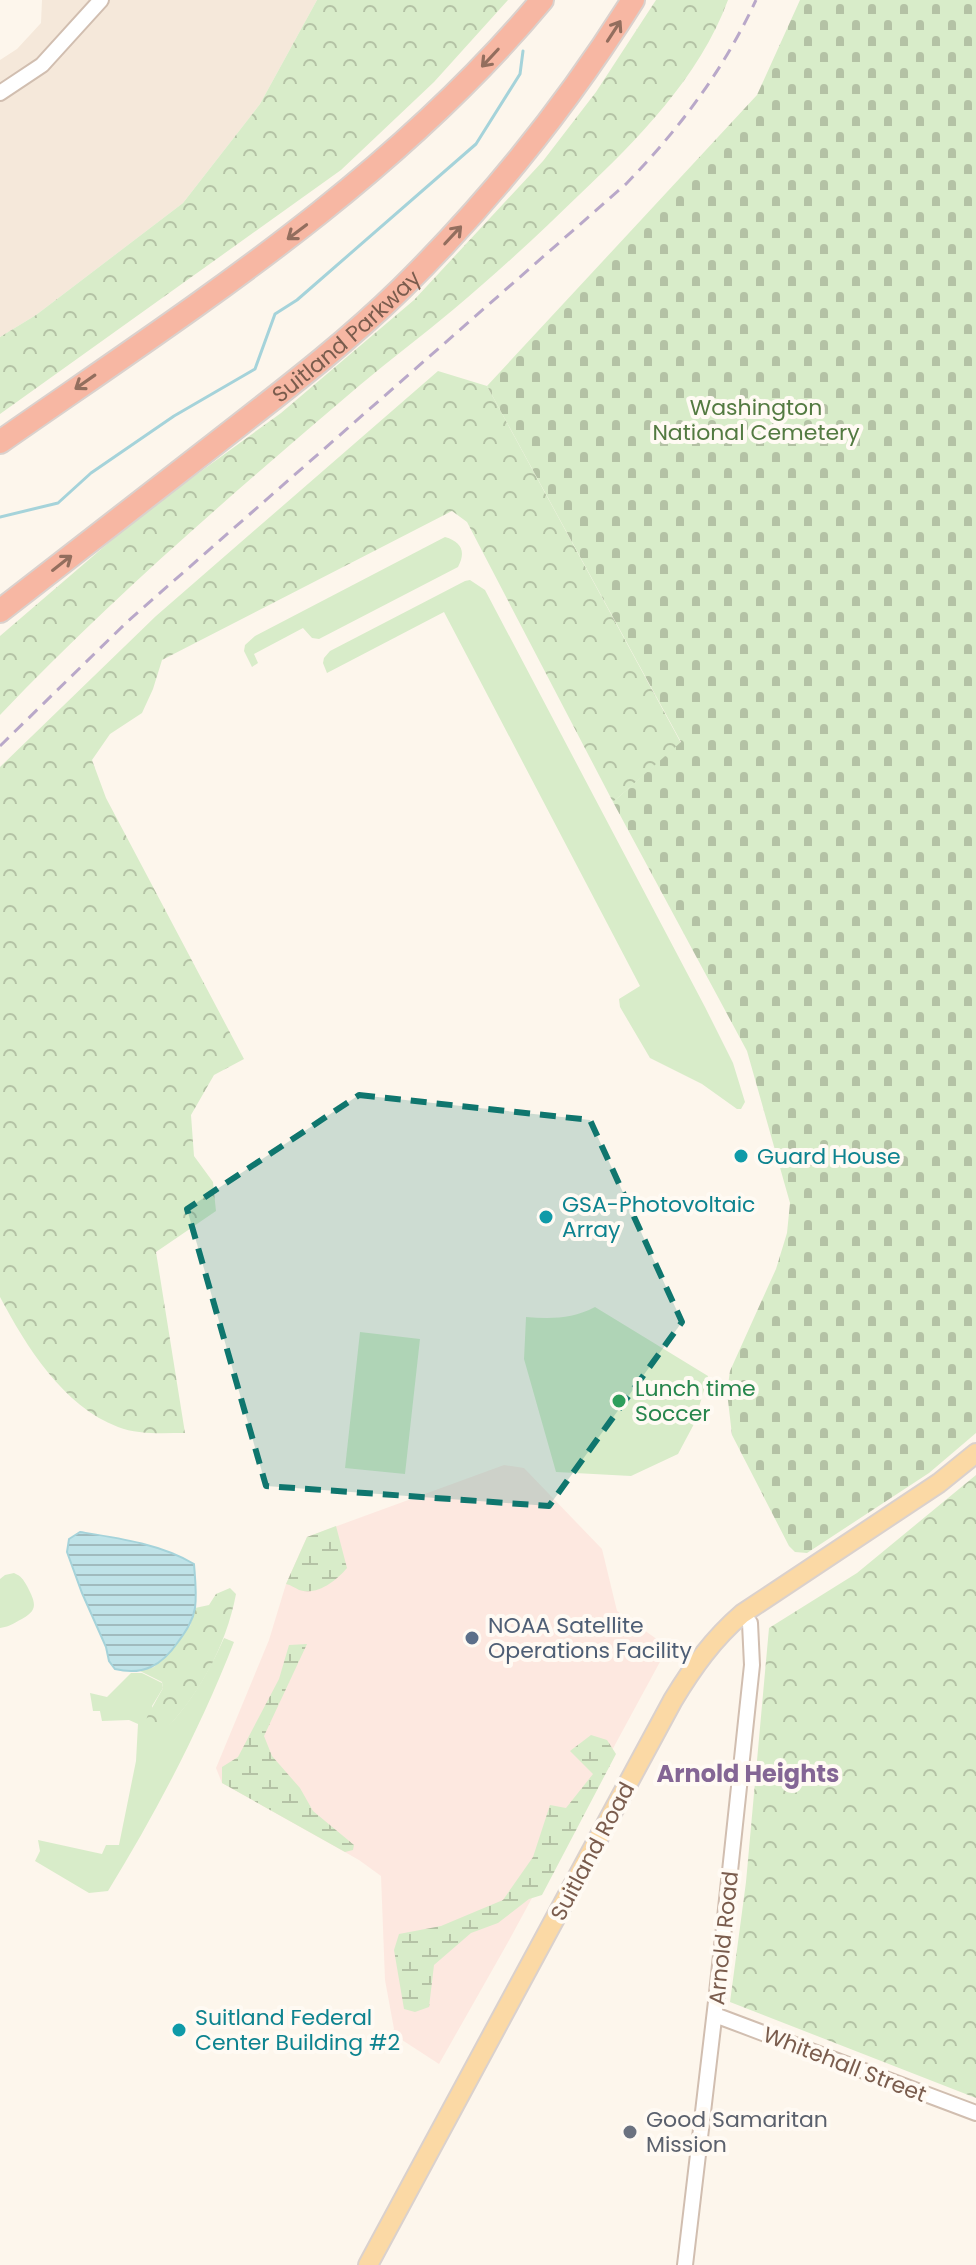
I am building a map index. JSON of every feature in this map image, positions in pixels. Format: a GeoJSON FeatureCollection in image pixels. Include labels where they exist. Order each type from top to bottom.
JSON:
{"type":"FeatureCollection","features":[{"type":"Feature","properties":{"kind":"highway"},"geometry":{"type":"LineString","coordinates":[[0,442],[261,259],[348,192],[453,97],[542,0]]}},
{"type":"Feature","properties":{"kind":"highway","name":"Suitland Parkway"},"geometry":{"type":"LineString","coordinates":[[0,611],[307,372],[400,289],[466,221],[528,149],[633,0]]}},
{"type":"Feature","properties":{"kind":"main road","name":"Suitland Road"},"geometry":{"type":"LineString","coordinates":[[368,2265],[678,1692],[712,1643],[742,1614],[939,1483],[976,1453]]}},
{"type":"Feature","properties":{"kind":"street"},"geometry":{"type":"LineString","coordinates":[[0,93],[42,65],[101,0]]}},
{"type":"Feature","properties":{"kind":"street","name":"Arnold Road"},"geometry":{"type":"LineString","coordinates":[[685,2265],[752,1665],[750,1623],[742,1614]]}},
{"type":"Feature","properties":{"kind":"street","name":"Whitehall Street"},"geometry":{"type":"LineString","coordinates":[[715,2015],[976,2113]]}},
{"type":"Feature","properties":{"kind":"highlighted area"},"geometry":{"type":"Polygon","coordinates":[[[359,1095],[590,1120],[682,1322],[549,1506],[266,1486],[187,1209],[359,1095]]]}},
{"type":"Feature","properties":{"kind":"shaded area"},"geometry":{"type":"Polygon","coordinates":[[[42,0],[317,0],[260,104],[183,203],[36,315],[0,337],[0,60],[17,49],[41,23],[42,0]]]}},
{"type":"Feature","properties":{"kind":"shaded area","name":"NOAA Satellite Operations Facility"},"geometry":{"type":"Polygon","coordinates":[[[504,1465],[524,1468],[602,1549],[617,1611],[668,1647],[439,2064],[399,2038],[390,2036],[394,2029],[385,1980],[381,1876],[359,1860],[222,1783],[216,1768],[307,1537],[504,1465]]]}},
{"type":"Feature","properties":{"kind":"green space"},"geometry":{"type":"Polygon","coordinates":[[[317,0],[508,0],[434,82],[341,170],[0,414],[0,337],[36,315],[183,203],[260,104],[317,0]]]}},
{"type":"Feature","properties":{"kind":"green space"},"geometry":{"type":"Polygon","coordinates":[[[656,0],[728,0],[701,56],[684,81],[623,152],[486,281],[360,385],[176,545],[86,628],[0,715],[0,636],[142,514],[281,413],[414,300],[543,161],[596,92],[656,0]]]}},
{"type":"Feature","properties":{"kind":"green space","name":"Washington National Cemetery"},"geometry":{"type":"Polygon","coordinates":[[[800,0],[976,0],[976,1433],[929,1473],[807,1553],[795,1552],[789,1546],[732,1435],[727,1392],[730,1371],[776,1269],[787,1233],[790,1203],[747,1051],[613,802],[681,742],[487,386],[757,95],[800,0]]]}},
{"type":"Feature","properties":{"kind":"green space"},"geometry":{"type":"Polygon","coordinates":[[[438,371],[487,386],[681,743],[613,802],[467,522],[452,511],[162,660],[142,713],[110,734],[92,760],[106,798],[244,1059],[214,1075],[191,1115],[194,1156],[213,1182],[216,1211],[156,1252],[185,1433],[126,1430],[98,1417],[63,1390],[34,1354],[0,1297],[0,767],[156,616],[438,371]]]}},
{"type":"Feature","properties":{"kind":"green space"},"geometry":{"type":"Polygon","coordinates":[[[445,537],[461,548],[458,567],[319,639],[312,638],[303,628],[254,654],[258,663],[252,667],[244,651],[245,645],[255,636],[445,537]]]}},
{"type":"Feature","properties":{"kind":"green space"},"geometry":{"type":"Polygon","coordinates":[[[470,580],[485,590],[705,1007],[733,1063],[745,1102],[741,1109],[702,1084],[650,1058],[620,1007],[619,999],[640,986],[444,612],[327,673],[323,663],[330,651],[470,580]]]}},
{"type":"Feature","properties":{"kind":"green space","name":"Lunch time Soccer"},"geometry":{"type":"Polygon","coordinates":[[[595,1307],[708,1376],[694,1424],[678,1454],[631,1476],[556,1472],[524,1359],[526,1317],[561,1317],[595,1307]]]}},
{"type":"Feature","properties":{"kind":"green space"},"geometry":{"type":"Polygon","coordinates":[[[360,1332],[420,1339],[405,1474],[345,1468],[360,1332]]]}},
{"type":"Feature","properties":{"kind":"green space"},"geometry":{"type":"Polygon","coordinates":[[[976,1475],[976,2098],[730,2002],[746,1882],[769,1628],[857,1573],[976,1475]]]}},
{"type":"Feature","properties":{"kind":"green space"},"geometry":{"type":"Polygon","coordinates":[[[336,1526],[347,1568],[332,1582],[313,1591],[299,1590],[286,1584],[307,1537],[336,1526]]]}},
{"type":"Feature","properties":{"kind":"green space"},"geometry":{"type":"Polygon","coordinates":[[[14,1573],[26,1584],[34,1607],[25,1617],[0,1628],[0,1579],[14,1573]]]}},
{"type":"Feature","properties":{"kind":"green space"},"geometry":{"type":"Polygon","coordinates":[[[230,1588],[236,1594],[231,1614],[208,1672],[185,1706],[158,1737],[149,1735],[145,1730],[147,1717],[163,1688],[162,1682],[140,1671],[154,1667],[190,1626],[195,1608],[209,1605],[216,1594],[230,1588]]]}},
{"type":"Feature","properties":{"kind":"green space"},"geometry":{"type":"Polygon","coordinates":[[[224,1638],[234,1642],[207,1706],[144,1831],[108,1891],[89,1893],[35,1861],[40,1851],[38,1840],[102,1854],[106,1845],[119,1845],[136,1761],[138,1724],[129,1720],[102,1721],[100,1711],[93,1711],[90,1693],[107,1697],[131,1673],[142,1673],[162,1683],[163,1688],[152,1706],[158,1736],[196,1691],[224,1638]]]}},
{"type":"Feature","properties":{"kind":"green space"},"geometry":{"type":"Polygon","coordinates":[[[307,1644],[264,1736],[272,1756],[300,1788],[313,1811],[354,1845],[353,1850],[345,1852],[222,1783],[222,1767],[238,1757],[279,1679],[289,1645],[307,1644]]]}},
{"type":"Feature","properties":{"kind":"green space"},"geometry":{"type":"Polygon","coordinates":[[[591,1735],[607,1740],[616,1754],[542,1895],[529,1899],[498,1923],[471,1933],[434,1965],[429,2007],[415,2012],[404,2009],[394,1950],[399,1934],[441,1926],[503,1900],[533,1857],[550,1805],[566,1808],[593,1774],[570,1751],[591,1735]]]}},
{"type":"Feature","properties":{"kind":"water"},"geometry":{"type":"Polygon","coordinates":[[[80,1532],[153,1547],[194,1564],[196,1603],[191,1622],[172,1650],[151,1667],[125,1671],[115,1669],[109,1661],[67,1552],[69,1539],[80,1532]]]}},
{"type":"Feature","properties":{"kind":"waterway"},"geometry":{"type":"LineString","coordinates":[[0,517],[58,503],[91,473],[174,416],[255,369],[275,314],[297,300],[476,144],[520,74],[523,51]]}},
{"type":"Feature","properties":{"kind":"railway"},"geometry":{"type":"LineString","coordinates":[[0,746],[128,621],[626,184],[699,98],[756,0]]}},
{"type":"Feature","properties":{"kind":"place","name":"Guard House"},"geometry":{"type":"Point","coordinates":[741,1156]}},
{"type":"Feature","properties":{"kind":"place","name":"GSA-Photovoltaic Array"},"geometry":{"type":"Point","coordinates":[546,1217]}},
{"type":"Feature","properties":{"kind":"place","name":"Lunch time Soccer"},"geometry":{"type":"Point","coordinates":[619,1401]}},
{"type":"Feature","properties":{"kind":"place","name":"NOAA Satellite Operations Facility"},"geometry":{"type":"Point","coordinates":[472,1638]}},
{"type":"Feature","properties":{"kind":"place","name":"Suitland Federal Center Building #2"},"geometry":{"type":"Point","coordinates":[179,2030]}},
{"type":"Feature","properties":{"kind":"place","name":"Good Samaritan Mission"},"geometry":{"type":"Point","coordinates":[630,2132]}},
{"type":"Feature","properties":{"kind":"district","name":"Arnold Heights"},"geometry":{"type":"Point","coordinates":[748,1774]}}]}
